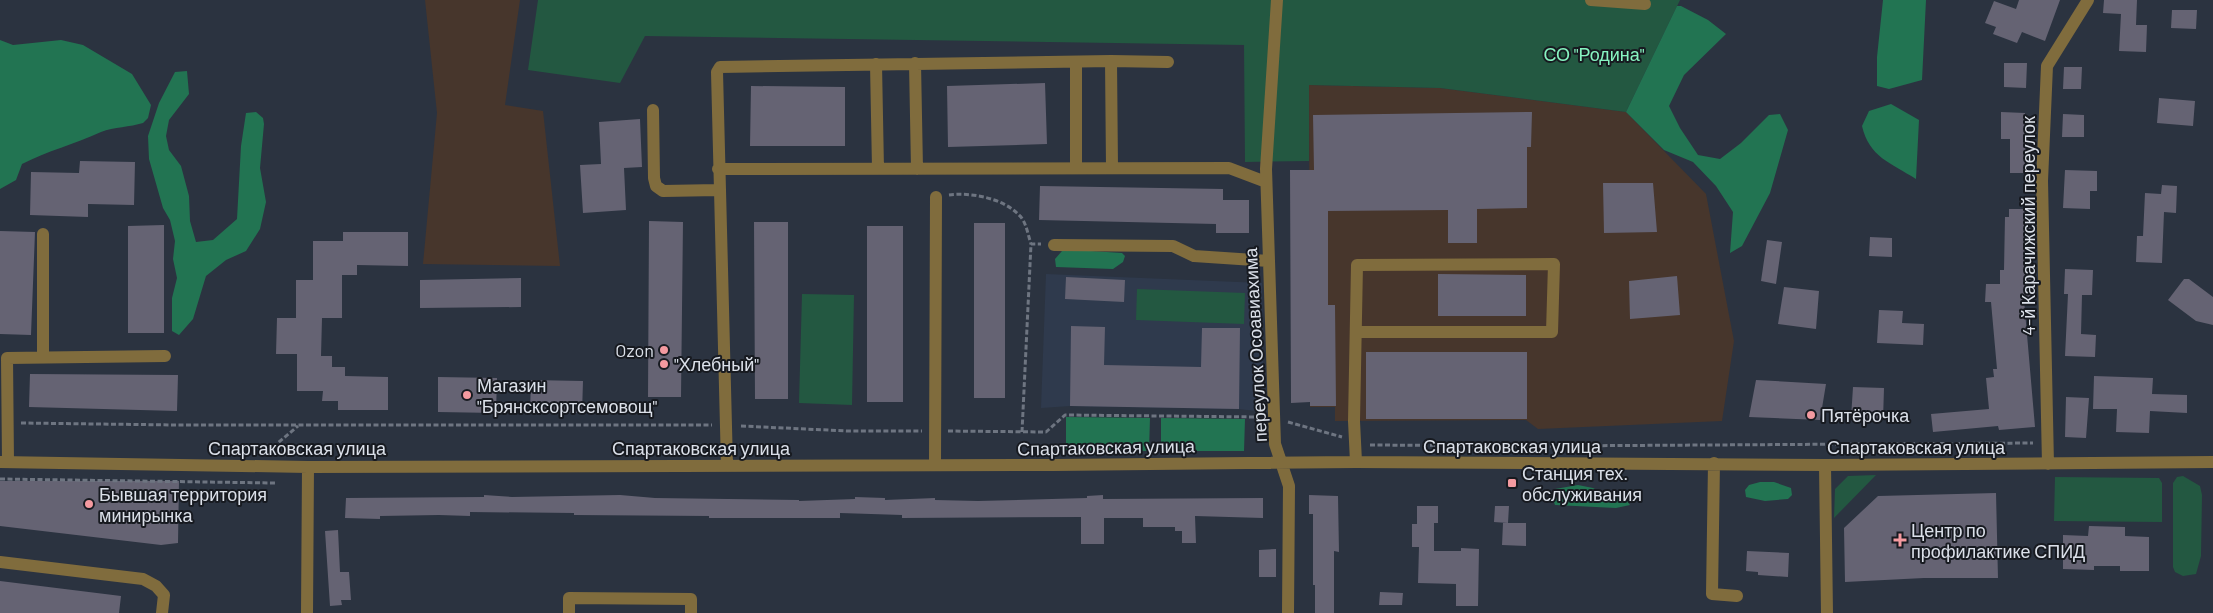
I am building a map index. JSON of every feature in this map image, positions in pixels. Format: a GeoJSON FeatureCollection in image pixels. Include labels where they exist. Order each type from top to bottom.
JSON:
{"type":"FeatureCollection","features":[{"type":"Feature","properties":{"kind":"street","name":"переулок Осоавиахима"},"geometry":{"type":"LineString","coordinates":[[1278,0],[1266,182],[1274,444],[1289,486],[1288,613]]}},
{"type":"Feature","properties":{"kind":"street"},"geometry":{"type":"LineString","coordinates":[[1591,0],[1644,4]]}},
{"type":"Feature","properties":{"kind":"street","name":"4-й Карачижский переулок"},"geometry":{"type":"LineString","coordinates":[[2048,464],[2042,181],[2047,66],[2088,0]]}},
{"type":"Feature","properties":{"kind":"street"},"geometry":{"type":"LineString","coordinates":[[1111,61],[1112,168]]}},
{"type":"Feature","properties":{"kind":"street"},"geometry":{"type":"LineString","coordinates":[[1076,62],[1076,168]]}},
{"type":"Feature","properties":{"kind":"street"},"geometry":{"type":"LineString","coordinates":[[727,466],[718,190],[717,72],[720,67],[915,63],[1168,62]]}},
{"type":"Feature","properties":{"kind":"street"},"geometry":{"type":"LineString","coordinates":[[915,63],[917,169]]}},
{"type":"Feature","properties":{"kind":"street"},"geometry":{"type":"LineString","coordinates":[[876,64],[878,169]]}},
{"type":"Feature","properties":{"kind":"street"},"geometry":{"type":"LineString","coordinates":[[653,110],[654,178],[656,186],[663,191],[718,190]]}},
{"type":"Feature","properties":{"kind":"street"},"geometry":{"type":"LineString","coordinates":[[718,169],[1229,168],[1266,182]]}},
{"type":"Feature","properties":{"kind":"street"},"geometry":{"type":"LineString","coordinates":[[935,465],[936,197]]}},
{"type":"Feature","properties":{"kind":"street"},"geometry":{"type":"LineString","coordinates":[[43,357],[44,234]]}},
{"type":"Feature","properties":{"kind":"street"},"geometry":{"type":"LineString","coordinates":[[1054,245],[1173,246],[1194,256],[1269,261]]}},
{"type":"Feature","properties":{"kind":"street"},"geometry":{"type":"LineString","coordinates":[[1356,332],[1552,332],[1554,264],[1357,265],[1356,332],[1355,441],[1356,462]]}},
{"type":"Feature","properties":{"kind":"street"},"geometry":{"type":"LineString","coordinates":[[4,462],[8,422],[7,358],[165,356]]}},
{"type":"Feature","properties":{"kind":"street","name":"Спартаковская улица"},"geometry":{"type":"LineString","coordinates":[[4,462],[308,466],[727,466],[1356,462],[1825,465],[2213,462]]}},
{"type":"Feature","properties":{"kind":"street"},"geometry":{"type":"LineString","coordinates":[[1714,463],[1712,594],[1737,596]]}},
{"type":"Feature","properties":{"kind":"street"},"geometry":{"type":"LineString","coordinates":[[1825,465],[1827,613]]}},
{"type":"Feature","properties":{"kind":"street"},"geometry":{"type":"LineString","coordinates":[[307,613],[308,466]]}},
{"type":"Feature","properties":{"kind":"street"},"geometry":{"type":"LineString","coordinates":[[0,562],[143,579],[156,586],[164,596],[162,613]]}},
{"type":"Feature","properties":{"kind":"street"},"geometry":{"type":"LineString","coordinates":[[569,613],[569,598],[691,600],[691,613]]}},
{"type":"Feature","properties":{"kind":"path"},"geometry":{"type":"LineString","coordinates":[[936,197],[954,195],[980,196],[1007,206],[1020,216],[1031,244],[1022,432]]}},
{"type":"Feature","properties":{"kind":"path"},"geometry":{"type":"LineString","coordinates":[[1031,244],[1054,245]]}},
{"type":"Feature","properties":{"kind":"path"},"geometry":{"type":"LineString","coordinates":[[8,422],[725,426],[848,431],[1046,432],[1065,415],[1274,418],[1367,445],[2048,443]]}},
{"type":"Feature","properties":{"kind":"path"},"geometry":{"type":"LineString","coordinates":[[274,446],[299,425]]}},
{"type":"Feature","properties":{"kind":"path"},"geometry":{"type":"LineString","coordinates":[[0,479],[275,483]]}},
{"type":"Feature","properties":{"kind":"shaded area"},"geometry":{"type":"Polygon","coordinates":[[[425,0],[520,0],[505,105],[543,111],[560,266],[423,264],[437,113],[425,0]]]}},
{"type":"Feature","properties":{"kind":"shaded area"},"geometry":{"type":"Polygon","coordinates":[[[1309,85],[1440,88],[1626,112],[1706,194],[1734,341],[1722,421],[1538,429],[1526,420],[1335,421],[1335,407],[1310,407],[1309,85]]]}},
{"type":"Feature","properties":{"kind":"shaded area"},"geometry":{"type":"Polygon","coordinates":[[[1046,274],[1262,283],[1264,412],[1239,409],[1070,406],[1041,408],[1046,274]]]}},
{"type":"Feature","properties":{"kind":"green space","name":"СО \"Родина\""},"geometry":{"type":"Polygon","coordinates":[[[538,0],[1680,0],[1626,112],[1440,88],[1309,85],[1309,161],[1245,162],[1244,45],[645,36],[620,83],[528,70],[538,0]]]}},
{"type":"Feature","properties":{"kind":"green space"},"geometry":{"type":"Polygon","coordinates":[[[1883,0],[1926,0],[1922,80],[1889,89],[1877,86],[1877,57],[1883,0]]]}},
{"type":"Feature","properties":{"kind":"green space"},"geometry":{"type":"Polygon","coordinates":[[[1677,6],[1681,6],[1708,20],[1726,34],[1684,75],[1669,106],[1680,128],[1698,155],[1720,159],[1741,143],[1769,115],[1780,114],[1788,130],[1770,193],[1742,246],[1730,253],[1733,212],[1716,186],[1693,162],[1664,150],[1626,112],[1677,6]]]}},
{"type":"Feature","properties":{"kind":"green space"},"geometry":{"type":"Polygon","coordinates":[[[0,40],[13,45],[61,40],[83,45],[132,74],[151,105],[148,118],[143,123],[106,130],[32,159],[22,164],[16,180],[0,189],[0,40]]]}},
{"type":"Feature","properties":{"kind":"green space"},"geometry":{"type":"Polygon","coordinates":[[[187,71],[189,94],[169,120],[166,136],[169,150],[181,166],[189,196],[190,221],[196,242],[213,240],[237,219],[241,146],[246,113],[256,112],[263,118],[260,168],[266,202],[260,229],[246,251],[226,260],[206,276],[193,319],[179,335],[172,331],[172,298],[177,278],[173,259],[175,241],[170,220],[163,208],[149,159],[148,136],[159,103],[175,72],[187,71]]]}},
{"type":"Feature","properties":{"kind":"green space"},"geometry":{"type":"Polygon","coordinates":[[[1891,104],[1919,120],[1916,179],[1882,158],[1865,137],[1862,126],[1869,111],[1891,104]]]}},
{"type":"Feature","properties":{"kind":"green space"},"geometry":{"type":"Polygon","coordinates":[[[1062,251],[1122,253],[1125,256],[1123,262],[1113,269],[1056,267],[1055,259],[1062,251]]]}},
{"type":"Feature","properties":{"kind":"green space"},"geometry":{"type":"Polygon","coordinates":[[[1137,289],[1245,293],[1244,324],[1136,320],[1137,289]]]}},
{"type":"Feature","properties":{"kind":"green space"},"geometry":{"type":"Polygon","coordinates":[[[802,294],[854,295],[852,405],[799,403],[802,294]]]}},
{"type":"Feature","properties":{"kind":"green space"},"geometry":{"type":"Polygon","coordinates":[[[1066,417],[1150,418],[1149,451],[1066,450],[1066,417]]]}},
{"type":"Feature","properties":{"kind":"green space"},"geometry":{"type":"Polygon","coordinates":[[[1161,418],[1245,419],[1244,451],[1161,451],[1161,418]]]}},
{"type":"Feature","properties":{"kind":"green space"},"geometry":{"type":"Polygon","coordinates":[[[1876,475],[1834,518],[1835,489],[1848,476],[1876,475]]]}},
{"type":"Feature","properties":{"kind":"green space"},"geometry":{"type":"Polygon","coordinates":[[[2183,476],[2200,486],[2202,495],[2201,556],[2196,574],[2183,576],[2175,572],[2173,567],[2173,483],[2177,477],[2183,476]]]}},
{"type":"Feature","properties":{"kind":"green space"},"geometry":{"type":"Polygon","coordinates":[[[2055,477],[2159,478],[2162,483],[2162,522],[2054,521],[2055,477]]]}},
{"type":"Feature","properties":{"kind":"green space"},"geometry":{"type":"Polygon","coordinates":[[[1760,482],[1774,482],[1791,488],[1792,495],[1788,499],[1765,501],[1746,497],[1745,490],[1749,485],[1760,482]]]}},
{"type":"Feature","properties":{"kind":"green space"},"geometry":{"type":"Polygon","coordinates":[[[1578,485],[1593,488],[1611,497],[1614,494],[1625,498],[1630,505],[1616,508],[1555,505],[1551,494],[1555,489],[1578,485]]]}},
{"type":"Feature","properties":{"kind":"building"},"geometry":{"type":"Polygon","coordinates":[[[2019,0],[2060,0],[2045,41],[2022,32],[2017,43],[1993,34],[1996,27],[1985,23],[1994,1],[2016,9],[2019,0]]]}},
{"type":"Feature","properties":{"kind":"building"},"geometry":{"type":"Polygon","coordinates":[[[2104,0],[2137,0],[2136,25],[2147,25],[2146,52],[2119,51],[2121,14],[2103,13],[2104,0]]]}},
{"type":"Feature","properties":{"kind":"building"},"geometry":{"type":"Polygon","coordinates":[[[2172,10],[2197,10],[2196,29],[2171,28],[2172,10]]]}},
{"type":"Feature","properties":{"kind":"building"},"geometry":{"type":"Polygon","coordinates":[[[2004,63],[2027,63],[2026,88],[2004,87],[2004,63]]]}},
{"type":"Feature","properties":{"kind":"building"},"geometry":{"type":"Polygon","coordinates":[[[2064,67],[2082,67],[2081,89],[2063,89],[2064,67]]]}},
{"type":"Feature","properties":{"kind":"building"},"geometry":{"type":"Polygon","coordinates":[[[1045,83],[1047,144],[948,147],[947,86],[1045,83]]]}},
{"type":"Feature","properties":{"kind":"building"},"geometry":{"type":"Polygon","coordinates":[[[751,86],[845,87],[845,146],[750,146],[751,86]]]}},
{"type":"Feature","properties":{"kind":"building"},"geometry":{"type":"Polygon","coordinates":[[[2159,98],[2195,101],[2193,126],[2157,123],[2159,98]]]}},
{"type":"Feature","properties":{"kind":"building"},"geometry":{"type":"Polygon","coordinates":[[[1532,112],[1531,147],[1527,147],[1527,208],[1477,209],[1477,243],[1448,243],[1448,210],[1328,211],[1328,305],[1335,305],[1336,406],[1310,406],[1310,402],[1291,403],[1290,170],[1314,170],[1313,115],[1532,112]]]}},
{"type":"Feature","properties":{"kind":"building"},"geometry":{"type":"Polygon","coordinates":[[[2001,112],[2025,113],[2026,173],[2010,173],[2010,139],[2001,139],[2001,112]]]}},
{"type":"Feature","properties":{"kind":"building"},"geometry":{"type":"Polygon","coordinates":[[[2063,114],[2084,115],[2084,137],[2062,137],[2063,114]]]}},
{"type":"Feature","properties":{"kind":"building"},"geometry":{"type":"Polygon","coordinates":[[[640,119],[642,167],[624,168],[626,210],[583,213],[580,165],[601,164],[599,122],[640,119]]]}},
{"type":"Feature","properties":{"kind":"building"},"geometry":{"type":"Polygon","coordinates":[[[80,161],[135,162],[134,205],[88,204],[88,217],[30,215],[31,172],[79,173],[80,161]]]}},
{"type":"Feature","properties":{"kind":"building"},"geometry":{"type":"Polygon","coordinates":[[[2065,170],[2097,171],[2097,191],[2090,191],[2090,209],[2063,208],[2065,170]]]}},
{"type":"Feature","properties":{"kind":"building"},"geometry":{"type":"Polygon","coordinates":[[[1603,183],[1653,183],[1657,232],[1604,233],[1603,183]]]}},
{"type":"Feature","properties":{"kind":"building"},"geometry":{"type":"Polygon","coordinates":[[[2162,185],[2177,186],[2176,213],[2164,212],[2162,263],[2136,262],[2137,236],[2143,236],[2145,193],[2161,194],[2162,185]]]}},
{"type":"Feature","properties":{"kind":"building"},"geometry":{"type":"Polygon","coordinates":[[[1040,186],[1223,189],[1223,200],[1249,200],[1249,233],[1216,233],[1216,224],[1039,220],[1040,186]]]}},
{"type":"Feature","properties":{"kind":"building"},"geometry":{"type":"Polygon","coordinates":[[[2009,209],[2030,209],[2031,300],[2024,300],[2035,427],[1999,430],[1998,426],[1933,432],[1931,414],[1989,409],[1986,378],[1994,377],[1993,369],[1997,369],[1991,302],[1985,302],[1986,284],[2000,284],[2000,270],[2004,270],[2005,217],[2009,217],[2009,209]]]}},
{"type":"Feature","properties":{"kind":"building"},"geometry":{"type":"Polygon","coordinates":[[[649,221],[683,222],[681,397],[648,397],[649,221]]]}},
{"type":"Feature","properties":{"kind":"building"},"geometry":{"type":"Polygon","coordinates":[[[754,222],[788,222],[788,399],[755,399],[754,222]]]}},
{"type":"Feature","properties":{"kind":"building"},"geometry":{"type":"Polygon","coordinates":[[[974,223],[1005,223],[1005,398],[974,398],[974,223]]]}},
{"type":"Feature","properties":{"kind":"building"},"geometry":{"type":"Polygon","coordinates":[[[164,225],[164,333],[128,333],[128,226],[164,225]]]}},
{"type":"Feature","properties":{"kind":"building"},"geometry":{"type":"Polygon","coordinates":[[[867,226],[903,226],[903,402],[867,402],[867,226]]]}},
{"type":"Feature","properties":{"kind":"building"},"geometry":{"type":"Polygon","coordinates":[[[0,231],[35,232],[31,335],[0,334],[0,231]]]}},
{"type":"Feature","properties":{"kind":"building"},"geometry":{"type":"Polygon","coordinates":[[[343,232],[408,232],[408,266],[357,265],[357,275],[342,275],[342,318],[322,318],[321,356],[332,356],[332,367],[345,367],[345,376],[388,377],[388,410],[338,410],[338,401],[322,401],[323,391],[297,391],[297,354],[276,354],[277,318],[296,318],[296,280],[313,280],[313,241],[343,241],[343,232]]]}},
{"type":"Feature","properties":{"kind":"building"},"geometry":{"type":"Polygon","coordinates":[[[1870,237],[1892,238],[1892,257],[1869,256],[1870,237]]]}},
{"type":"Feature","properties":{"kind":"building"},"geometry":{"type":"Polygon","coordinates":[[[1767,240],[1782,242],[1776,284],[1761,281],[1767,240]]]}},
{"type":"Feature","properties":{"kind":"building"},"geometry":{"type":"Polygon","coordinates":[[[2065,269],[2093,270],[2092,295],[2082,295],[2081,334],[2096,335],[2095,357],[2065,356],[2068,294],[2064,294],[2065,269]]]}},
{"type":"Feature","properties":{"kind":"building"},"geometry":{"type":"Polygon","coordinates":[[[1438,274],[1526,275],[1526,316],[1438,316],[1438,274]]]}},
{"type":"Feature","properties":{"kind":"building"},"geometry":{"type":"Polygon","coordinates":[[[1677,276],[1680,315],[1630,319],[1629,281],[1677,276]]]}},
{"type":"Feature","properties":{"kind":"building"},"geometry":{"type":"Polygon","coordinates":[[[1066,277],[1125,280],[1124,302],[1065,299],[1066,277]]]}},
{"type":"Feature","properties":{"kind":"building"},"geometry":{"type":"Polygon","coordinates":[[[521,278],[521,307],[420,308],[420,280],[521,278]]]}},
{"type":"Feature","properties":{"kind":"building"},"geometry":{"type":"Polygon","coordinates":[[[2184,279],[2189,279],[2213,297],[2213,325],[2196,321],[2168,300],[2184,279]]]}},
{"type":"Feature","properties":{"kind":"building"},"geometry":{"type":"Polygon","coordinates":[[[1784,287],[1819,291],[1816,329],[1778,324],[1784,287]]]}},
{"type":"Feature","properties":{"kind":"building"},"geometry":{"type":"Polygon","coordinates":[[[1879,310],[1903,311],[1902,323],[1924,324],[1923,345],[1877,343],[1879,310]]]}},
{"type":"Feature","properties":{"kind":"building"},"geometry":{"type":"Polygon","coordinates":[[[1071,326],[1105,327],[1104,365],[1201,367],[1202,328],[1240,328],[1239,409],[1070,406],[1071,326]]]}},
{"type":"Feature","properties":{"kind":"building"},"geometry":{"type":"Polygon","coordinates":[[[1366,352],[1527,352],[1527,419],[1366,419],[1366,352]]]}},
{"type":"Feature","properties":{"kind":"building"},"geometry":{"type":"Polygon","coordinates":[[[30,374],[178,375],[177,411],[29,407],[30,374]]]}},
{"type":"Feature","properties":{"kind":"building"},"geometry":{"type":"Polygon","coordinates":[[[2094,376],[2153,378],[2152,394],[2187,395],[2187,413],[2150,411],[2149,433],[2116,432],[2117,409],[2093,409],[2094,376]]]}},
{"type":"Feature","properties":{"kind":"building","name":"Магазин \"Брянсксортсемовощ\""},"geometry":{"type":"Polygon","coordinates":[[[438,377],[497,378],[496,413],[438,412],[438,377]]]}},
{"type":"Feature","properties":{"kind":"building"},"geometry":{"type":"Polygon","coordinates":[[[531,380],[583,381],[582,413],[530,412],[531,380]]]}},
{"type":"Feature","properties":{"kind":"building"},"geometry":{"type":"Polygon","coordinates":[[[1756,380],[1826,384],[1820,420],[1749,417],[1756,380]]]}},
{"type":"Feature","properties":{"kind":"building"},"geometry":{"type":"Polygon","coordinates":[[[1853,387],[1884,388],[1883,420],[1851,418],[1853,387]]]}},
{"type":"Feature","properties":{"kind":"building"},"geometry":{"type":"Polygon","coordinates":[[[2066,397],[2089,398],[2086,438],[2065,437],[2066,397]]]}},
{"type":"Feature","properties":{"kind":"building","name":"Бывшая территория минирынка"},"geometry":{"type":"Polygon","coordinates":[[[0,481],[179,481],[178,543],[161,545],[0,526],[0,481]]]}},
{"type":"Feature","properties":{"kind":"building"},"geometry":{"type":"Polygon","coordinates":[[[1996,493],[1998,578],[1924,578],[1845,582],[1844,528],[1878,496],[1996,493]]]}},
{"type":"Feature","properties":{"kind":"building"},"geometry":{"type":"Polygon","coordinates":[[[484,495],[512,497],[620,495],[655,498],[799,501],[855,499],[855,497],[885,498],[885,500],[935,498],[935,500],[978,501],[1087,498],[1087,496],[1103,495],[1103,499],[1263,498],[1263,518],[1195,516],[1196,543],[1182,543],[1182,531],[1175,531],[1175,527],[1143,527],[1143,518],[1104,518],[1104,544],[1081,544],[1081,517],[902,518],[902,515],[840,513],[840,518],[709,518],[709,516],[470,512],[470,516],[380,516],[380,519],[345,518],[346,498],[484,497],[484,495]]]}},
{"type":"Feature","properties":{"kind":"building"},"geometry":{"type":"Polygon","coordinates":[[[1309,495],[1338,496],[1339,552],[1334,551],[1334,613],[1315,613],[1313,514],[1309,514],[1309,495]]]}},
{"type":"Feature","properties":{"kind":"building"},"geometry":{"type":"Polygon","coordinates":[[[1417,506],[1438,506],[1438,523],[1434,523],[1434,551],[1461,551],[1461,548],[1479,549],[1478,606],[1456,606],[1456,584],[1418,583],[1419,547],[1412,547],[1412,524],[1417,524],[1417,506]]]}},
{"type":"Feature","properties":{"kind":"building"},"geometry":{"type":"Polygon","coordinates":[[[1495,506],[1509,506],[1508,523],[1494,522],[1495,506]]]}},
{"type":"Feature","properties":{"kind":"building"},"geometry":{"type":"Polygon","coordinates":[[[1503,523],[1526,523],[1526,546],[1502,545],[1503,523]]]}},
{"type":"Feature","properties":{"kind":"building"},"geometry":{"type":"Polygon","coordinates":[[[2089,526],[2125,527],[2125,536],[2149,537],[2149,571],[2120,571],[2120,566],[2094,566],[2094,570],[2063,569],[2063,535],[2088,536],[2089,526]]]}},
{"type":"Feature","properties":{"kind":"building"},"geometry":{"type":"Polygon","coordinates":[[[338,530],[340,572],[349,572],[351,600],[341,600],[342,605],[330,606],[325,531],[338,530]]]}},
{"type":"Feature","properties":{"kind":"building"},"geometry":{"type":"Polygon","coordinates":[[[1276,549],[1276,577],[1259,577],[1259,550],[1276,549]]]}},
{"type":"Feature","properties":{"kind":"building"},"geometry":{"type":"Polygon","coordinates":[[[1747,551],[1789,553],[1788,577],[1758,575],[1758,572],[1746,571],[1747,551]]]}},
{"type":"Feature","properties":{"kind":"building"},"geometry":{"type":"Polygon","coordinates":[[[0,581],[121,596],[119,613],[0,613],[0,581]]]}},
{"type":"Feature","properties":{"kind":"building"},"geometry":{"type":"Polygon","coordinates":[[[1380,592],[1403,593],[1402,605],[1379,605],[1380,592]]]}},
{"type":"Feature","properties":{"kind":"place","name":"Ozon"},"geometry":{"type":"Point","coordinates":[664,350]}},
{"type":"Feature","properties":{"kind":"place","name":"\"Хлебный\""},"geometry":{"type":"Point","coordinates":[664,364]}},
{"type":"Feature","properties":{"kind":"place","name":"Магазин \"Брянсксортсемовощ\""},"geometry":{"type":"Point","coordinates":[467,395]}},
{"type":"Feature","properties":{"kind":"place","name":"Пятёрочка"},"geometry":{"type":"Point","coordinates":[1811,415]}},
{"type":"Feature","properties":{"kind":"place","name":"Станция тех. обслуживания"},"geometry":{"type":"Point","coordinates":[1512,483]}},
{"type":"Feature","properties":{"kind":"place","name":"Бывшая территория минирынка"},"geometry":{"type":"Point","coordinates":[89,504]}},
{"type":"Feature","properties":{"kind":"place","name":"Центр по профилактике СПИД"},"geometry":{"type":"Point","coordinates":[1900,540]}}]}
